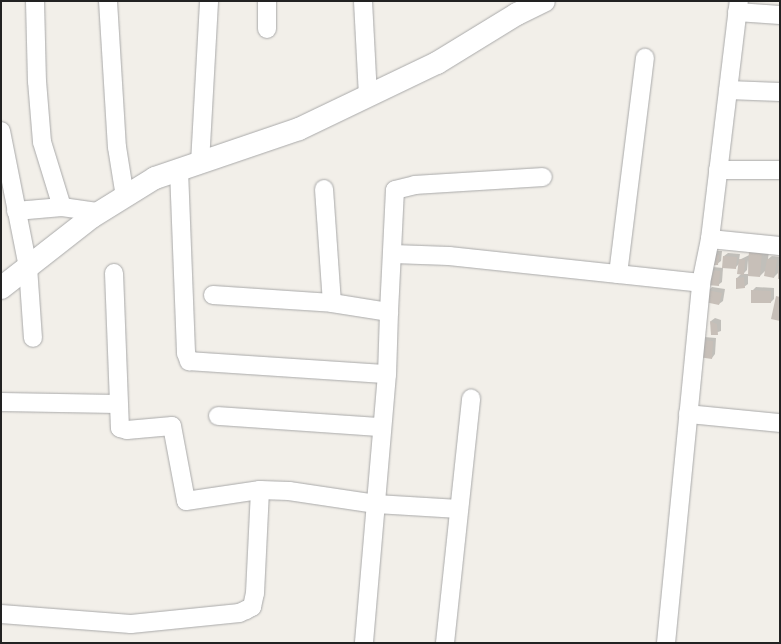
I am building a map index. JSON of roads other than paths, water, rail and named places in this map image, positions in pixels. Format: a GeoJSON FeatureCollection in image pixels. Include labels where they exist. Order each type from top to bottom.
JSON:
{"type":"FeatureCollection","features":[{"type":"Feature","properties":{"kind":"street"},"geometry":{"type":"LineString","coordinates":[[35,1],[37,81],[42,142],[62,207]]}},
{"type":"Feature","properties":{"kind":"street"},"geometry":{"type":"LineString","coordinates":[[108,1],[117,148],[125,197]]}},
{"type":"Feature","properties":{"kind":"street"},"geometry":{"type":"LineString","coordinates":[[200,163],[209,1]]}},
{"type":"Feature","properties":{"kind":"street"},"geometry":{"type":"LineString","coordinates":[[267,1],[267,28]]}},
{"type":"Feature","properties":{"kind":"street"},"geometry":{"type":"LineString","coordinates":[[363,1],[368,96]]}},
{"type":"Feature","properties":{"kind":"street"},"geometry":{"type":"LineString","coordinates":[[1,288],[99,212],[155,178],[299,129],[437,63],[517,8],[544,1]]}},
{"type":"Feature","properties":{"kind":"street"},"geometry":{"type":"LineString","coordinates":[[666,643],[701,283],[710,239],[738,7],[780,15]]}},
{"type":"Feature","properties":{"kind":"street"},"geometry":{"type":"LineString","coordinates":[[618,274],[645,58]]}},
{"type":"Feature","properties":{"kind":"street"},"geometry":{"type":"LineString","coordinates":[[728,90],[780,92]]}},
{"type":"Feature","properties":{"kind":"street"},"geometry":{"type":"LineString","coordinates":[[1,131],[28,267],[33,338]]}},
{"type":"Feature","properties":{"kind":"street"},"geometry":{"type":"LineString","coordinates":[[179,170],[186,353],[189,361],[386,374]]}},
{"type":"Feature","properties":{"kind":"street"},"geometry":{"type":"LineString","coordinates":[[718,170],[780,170]]}},
{"type":"Feature","properties":{"kind":"street"},"geometry":{"type":"LineString","coordinates":[[364,643],[386,374],[393,254],[392,195],[399,187],[543,177]]}},
{"type":"Feature","properties":{"kind":"street"},"geometry":{"type":"LineString","coordinates":[[324,189],[332,303]]}},
{"type":"Feature","properties":{"kind":"street"},"geometry":{"type":"LineString","coordinates":[[16,211],[62,207],[99,212]]}},
{"type":"Feature","properties":{"kind":"street"},"geometry":{"type":"LineString","coordinates":[[710,239],[780,246]]}},
{"type":"Feature","properties":{"kind":"street"},"geometry":{"type":"LineString","coordinates":[[393,254],[448,256],[701,283]]}},
{"type":"Feature","properties":{"kind":"street"},"geometry":{"type":"LineString","coordinates":[[114,274],[118,426],[122,430],[172,426],[186,501],[260,490],[290,490],[376,504],[459,509]]}},
{"type":"Feature","properties":{"kind":"street"},"geometry":{"type":"LineString","coordinates":[[213,294],[332,303],[389,312]]}},
{"type":"Feature","properties":{"kind":"street"},"geometry":{"type":"LineString","coordinates":[[445,643],[471,398]]}},
{"type":"Feature","properties":{"kind":"street"},"geometry":{"type":"LineString","coordinates":[[1,402],[117,404]]}},
{"type":"Feature","properties":{"kind":"street"},"geometry":{"type":"LineString","coordinates":[[688,414],[780,423]]}},
{"type":"Feature","properties":{"kind":"street"},"geometry":{"type":"LineString","coordinates":[[218,416],[381,427]]}},
{"type":"Feature","properties":{"kind":"street"},"geometry":{"type":"LineString","coordinates":[[1,614],[131,624],[239,613],[246,610],[252,607],[255,593],[260,490]]}}]}
